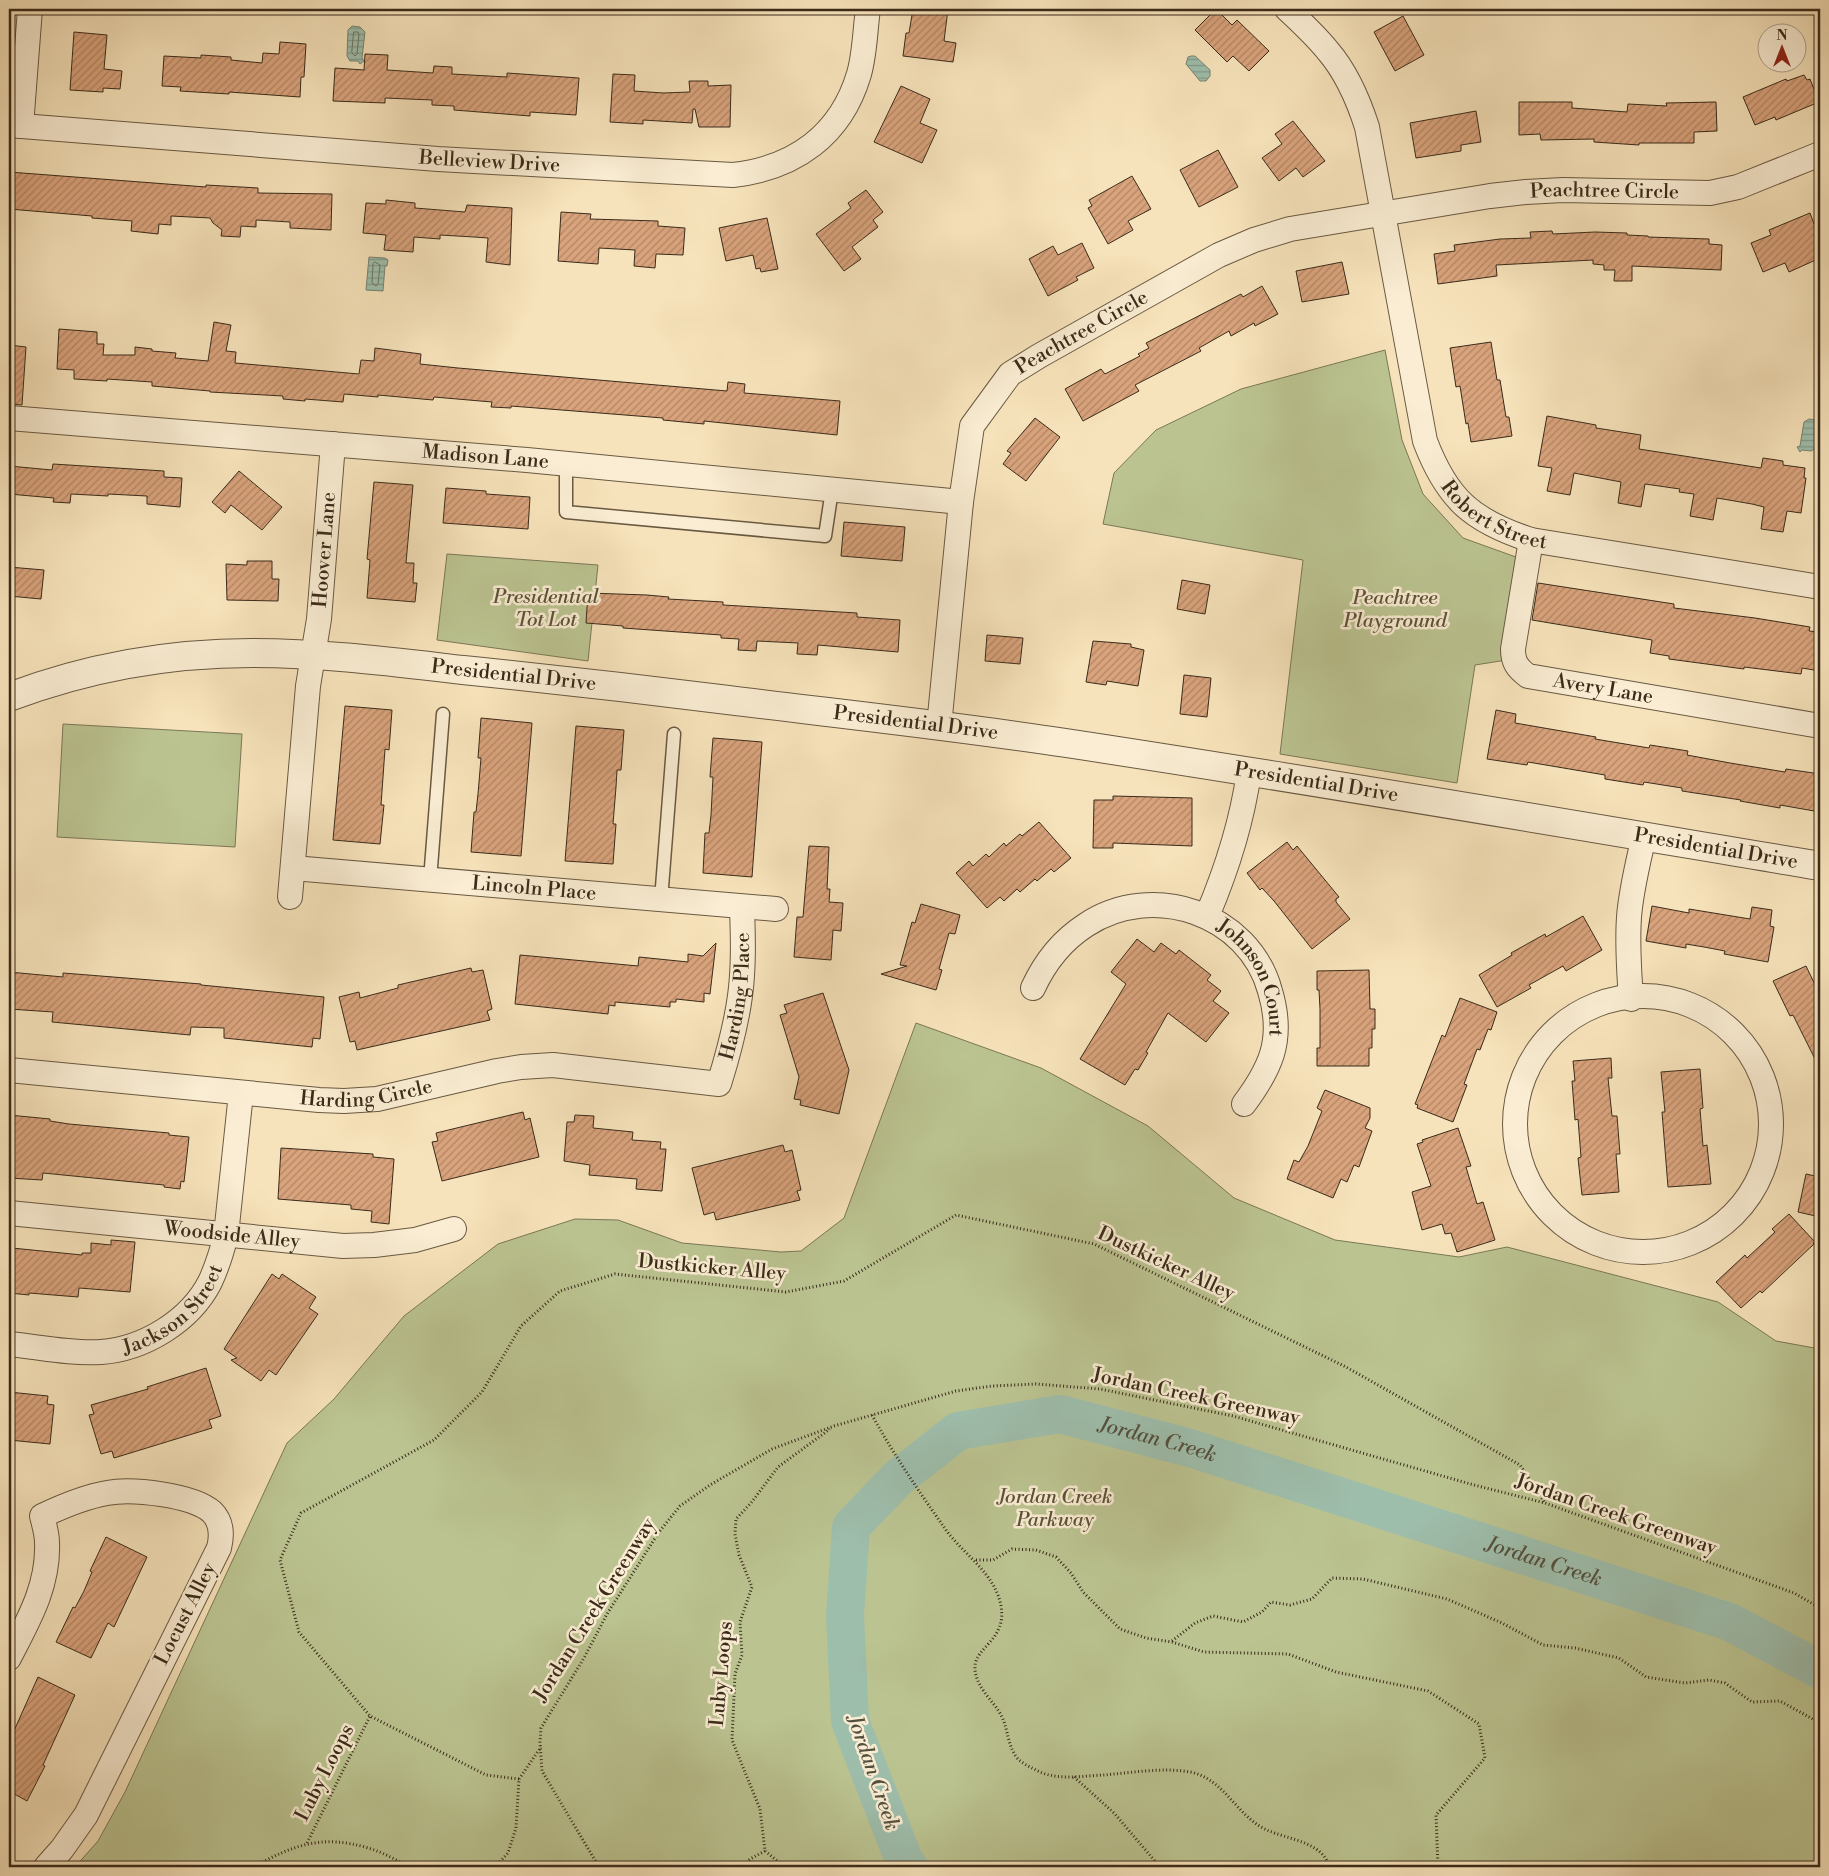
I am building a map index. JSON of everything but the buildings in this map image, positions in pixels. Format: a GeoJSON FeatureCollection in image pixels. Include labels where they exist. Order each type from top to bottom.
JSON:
{"type":"FeatureCollection","features":[{"type":"Feature","properties":{"kind":"street"},"geometry":{"type":"LineString","coordinates":[[15,125],[30,9]]}},
{"type":"Feature","properties":{"kind":"street","name":"Belleview Drive"},"geometry":{"type":"LineString","coordinates":[[15,125],[438,159],[733,175],[752,173],[775,167],[800,154],[819,140],[838,119],[850,99],[860,72],[868,9]]}},
{"type":"Feature","properties":{"kind":"street"},"geometry":{"type":"LineString","coordinates":[[1287,9],[1328,50],[1359,101],[1367,127],[1383,214]]}},
{"type":"Feature","properties":{"kind":"street","name":"Peachtree Circle"},"geometry":{"type":"LineString","coordinates":[[939,726],[962,502],[972,426],[1010,374],[1219,255],[1254,240],[1290,229],[1490,196],[1526,192],[1563,190],[1710,193],[1738,187],[1820,154]]}},
{"type":"Feature","properties":{"kind":"street","name":"Robert Street"},"geometry":{"type":"LineString","coordinates":[[1383,214],[1425,441],[1445,484],[1461,502],[1483,520],[1504,531],[1531,540],[1820,587]]}},
{"type":"Feature","properties":{"kind":"street","name":"Madison Lane"},"geometry":{"type":"LineString","coordinates":[[9,418],[566,464],[962,502]]}},
{"type":"Feature","properties":{"kind":"street","name":"Hoover Lane"},"geometry":{"type":"LineString","coordinates":[[313,656],[320,620],[334,444]]}},
{"type":"Feature","properties":{"kind":"street","name":"Avery Lane"},"geometry":{"type":"LineString","coordinates":[[1531,540],[1512,649],[1513,659],[1519,669],[1528,676],[1820,726]]}},
{"type":"Feature","properties":{"kind":"street","name":"Presidential Drive"},"geometry":{"type":"LineString","coordinates":[[9,697],[80,674],[137,663],[202,655],[251,653],[382,661],[589,683],[1064,743],[1820,866]]}},
{"type":"Feature","properties":{"kind":"street"},"geometry":{"type":"LineString","coordinates":[[290,897],[308,686],[313,656]]}},
{"type":"Feature","properties":{"kind":"street","name":"Johnson Court"},"geometry":{"type":"LineString","coordinates":[[1207,916],[1225,874],[1238,831],[1249,772]]}},
{"type":"Feature","properties":{"kind":"street"},"geometry":{"type":"LineString","coordinates":[[1631,1000],[1628,959],[1629,917],[1644,836]]}},
{"type":"Feature","properties":{"kind":"street","name":"Lincoln Place"},"geometry":{"type":"LineString","coordinates":[[293,868],[776,909]]}},
{"type":"Feature","properties":{"kind":"street","name":"Johnson Court"},"geometry":{"type":"LineString","coordinates":[[1033,988],[1053,954],[1087,924],[1107,914],[1133,907],[1159,905],[1186,908],[1222,924],[1241,939],[1256,959],[1268,981],[1274,1005],[1276,1029],[1272,1054],[1261,1081],[1244,1104]]}},
{"type":"Feature","properties":{"kind":"street","name":"Harding Place"},"geometry":{"type":"LineString","coordinates":[[720,1084],[732,1041],[740,996],[744,952],[742,907]]}},
{"type":"Feature","properties":{"kind":"street"},"geometry":{"type":"LineString","coordinates":[[1653,998],[1679,1002],[1703,1011],[1722,1022],[1741,1040],[1757,1061],[1768,1085],[1773,1111],[1773,1133],[1768,1159],[1761,1179],[1747,1201],[1728,1220],[1710,1232],[1690,1241],[1665,1248],[1634,1249],[1609,1246],[1584,1237],[1562,1224],[1542,1206],[1528,1184],[1518,1160],[1513,1139],[1512,1113],[1516,1092],[1526,1067],[1540,1045],[1559,1027],[1580,1013],[1605,1004],[1631,1000],[1653,998]]}},
{"type":"Feature","properties":{"kind":"street","name":"Harding Circle"},"geometry":{"type":"LineString","coordinates":[[9,1070],[344,1101],[377,1099],[497,1071],[553,1065],[720,1084]]}},
{"type":"Feature","properties":{"kind":"street","name":"Jackson Street"},"geometry":{"type":"LineString","coordinates":[[9,1344],[78,1352],[102,1352],[125,1348],[147,1340],[171,1326],[192,1306],[209,1284],[220,1258],[226,1235],[242,1093]]}},
{"type":"Feature","properties":{"kind":"street","name":"Woodside Alley"},"geometry":{"type":"LineString","coordinates":[[9,1214],[323,1245],[366,1245],[415,1240],[454,1228]]}},
{"type":"Feature","properties":{"kind":"street","name":"Locust Alley"},"geometry":{"type":"LineString","coordinates":[[10,1652],[42,1590],[47,1565],[47,1540],[42,1516],[74,1501],[109,1492],[163,1494],[198,1504],[212,1512],[219,1523],[222,1536],[219,1548],[86,1815],[62,1849],[46,1867]]}},
{"type":"Feature","properties":{"kind":"lane"},"geometry":{"type":"LineString","coordinates":[[566,464],[566,512],[576,513],[825,536],[832,490]]}},
{"type":"Feature","properties":{"kind":"lane"},"geometry":{"type":"LineString","coordinates":[[430,880],[443,714]]}},
{"type":"Feature","properties":{"kind":"lane"},"geometry":{"type":"LineString","coordinates":[[661,900],[674,734]]}},
{"type":"Feature","properties":{"kind":"path","name":"Dustkicker Alley"},"geometry":{"type":"LineString","coordinates":[[519,1779],[486,1775],[370,1716],[299,1632],[280,1560],[301,1513],[434,1440],[482,1392],[522,1326],[560,1291],[615,1274],[786,1292],[844,1281],[956,1215],[1094,1244],[1346,1367],[1520,1465],[1545,1503]]}},
{"type":"Feature","properties":{"kind":"path","name":"Jordan Creek Greenway"},"geometry":{"type":"LineString","coordinates":[[599,1867],[542,1771],[541,1728],[584,1658],[607,1614],[658,1532],[680,1506],[710,1485],[772,1449],[834,1426],[956,1391],[992,1386],[1036,1384],[1100,1389],[1232,1416],[1474,1485],[1545,1503],[1794,1593],[1820,1608]]}},
{"type":"Feature","properties":{"kind":"path"},"geometry":{"type":"LineString","coordinates":[[872,1415],[882,1434],[948,1532],[975,1560],[994,1586],[1001,1606],[999,1631],[981,1652],[975,1665],[978,1679],[986,1695],[1001,1714],[1015,1756],[1037,1771],[1051,1776],[1144,1771],[1189,1772],[1205,1776],[1258,1825],[1321,1852],[1328,1862],[1328,1867]]}},
{"type":"Feature","properties":{"kind":"path","name":"Luby Loops"},"geometry":{"type":"LineString","coordinates":[[765,1852],[760,1809],[732,1740],[735,1674],[742,1655],[740,1622],[752,1587],[739,1554],[735,1534],[736,1518],[751,1503],[778,1467],[834,1426]]}},
{"type":"Feature","properties":{"kind":"path"},"geometry":{"type":"LineString","coordinates":[[975,1560],[993,1560],[1012,1549],[1036,1550],[1056,1557],[1071,1573],[1083,1592],[1120,1629],[1146,1638],[1172,1642],[1204,1652],[1288,1654],[1336,1672],[1428,1691],[1479,1724],[1485,1758],[1436,1815],[1438,1867]]}},
{"type":"Feature","properties":{"kind":"path"},"geometry":{"type":"LineString","coordinates":[[1172,1642],[1194,1623],[1213,1616],[1243,1622],[1262,1612],[1271,1602],[1290,1605],[1312,1599],[1332,1578],[1363,1579],[1447,1599],[1502,1623],[1543,1645],[1575,1648],[1618,1658],[1646,1677],[1686,1683],[1709,1680],[1725,1683],[1752,1702],[1780,1701],[1820,1723]]}},
{"type":"Feature","properties":{"kind":"path","name":"Luby Loops"},"geometry":{"type":"LineString","coordinates":[[306,1843],[370,1716]]}},
{"type":"Feature","properties":{"kind":"path"},"geometry":{"type":"LineString","coordinates":[[495,1867],[508,1853],[516,1828],[519,1779],[541,1747]]}},
{"type":"Feature","properties":{"kind":"path"},"geometry":{"type":"LineString","coordinates":[[1074,1776],[1114,1813],[1160,1867]]}},
{"type":"Feature","properties":{"kind":"path","name":"Luby Loops"},"geometry":{"type":"LineString","coordinates":[[253,1867],[277,1854],[306,1843],[334,1840],[369,1848],[411,1867]]}},
{"type":"Feature","properties":{"kind":"path"},"geometry":{"type":"LineString","coordinates":[[741,1867],[750,1859],[765,1852],[785,1867]]}},
{"type":"Feature","properties":{"kind":"green space","name":"Peachtree Playground"},"geometry":{"type":"Polygon","coordinates":[[[1385,350],[1402,440],[1423,494],[1463,538],[1527,561],[1513,659],[1475,665],[1457,783],[1280,754],[1303,560],[1103,524],[1114,473],[1156,430],[1241,389],[1385,350]]]}},
{"type":"Feature","properties":{"kind":"green space","name":"Presidential Tot Lot"},"geometry":{"type":"Polygon","coordinates":[[[447,554],[598,565],[588,661],[437,640],[447,554]]]}},
{"type":"Feature","properties":{"kind":"green space"},"geometry":{"type":"Polygon","coordinates":[[[63,724],[242,734],[235,847],[57,837],[63,724]]]}},
{"type":"Feature","properties":{"kind":"green space","name":"Jordan Creek Parkway"},"geometry":{"type":"Polygon","coordinates":[[[916,1023],[1041,1068],[1148,1126],[1234,1198],[1335,1240],[1459,1257],[1507,1247],[1718,1302],[1776,1341],[1820,1349],[1820,1867],[75,1867],[98,1841],[125,1792],[287,1443],[334,1399],[404,1316],[498,1244],[575,1219],[618,1220],[682,1243],[781,1252],[801,1251],[844,1218],[916,1023]]]}},
{"type":"Feature","properties":{"kind":"water"},"geometry":{"type":"Polygon","coordinates":[[[352,26],[360,27],[365,32],[362,58],[364,61],[360,64],[358,61],[350,61],[347,56],[348,30],[352,26]]]}},
{"type":"Feature","properties":{"kind":"water"},"geometry":{"type":"Polygon","coordinates":[[[1195,56],[1210,70],[1210,76],[1206,81],[1200,81],[1186,64],[1188,57],[1195,56]]]}},
{"type":"Feature","properties":{"kind":"water"},"geometry":{"type":"Polygon","coordinates":[[[369,257],[385,258],[388,260],[387,266],[385,266],[383,291],[366,290],[369,257]]]}},
{"type":"Feature","properties":{"kind":"water"},"geometry":{"type":"Polygon","coordinates":[[[1809,419],[1817,420],[1820,424],[1818,447],[1811,451],[1802,450],[1800,452],[1797,447],[1800,446],[1804,422],[1809,419]]]}},
{"type":"Feature","properties":{"kind":"waterway","name":"Jordan Creek"},"geometry":{"type":"LineString","coordinates":[[909,1867],[905,1863],[850,1721],[845,1615],[851,1527],[897,1479],[958,1431],[1060,1414],[1190,1448],[1730,1622],[1820,1670]]}}]}
